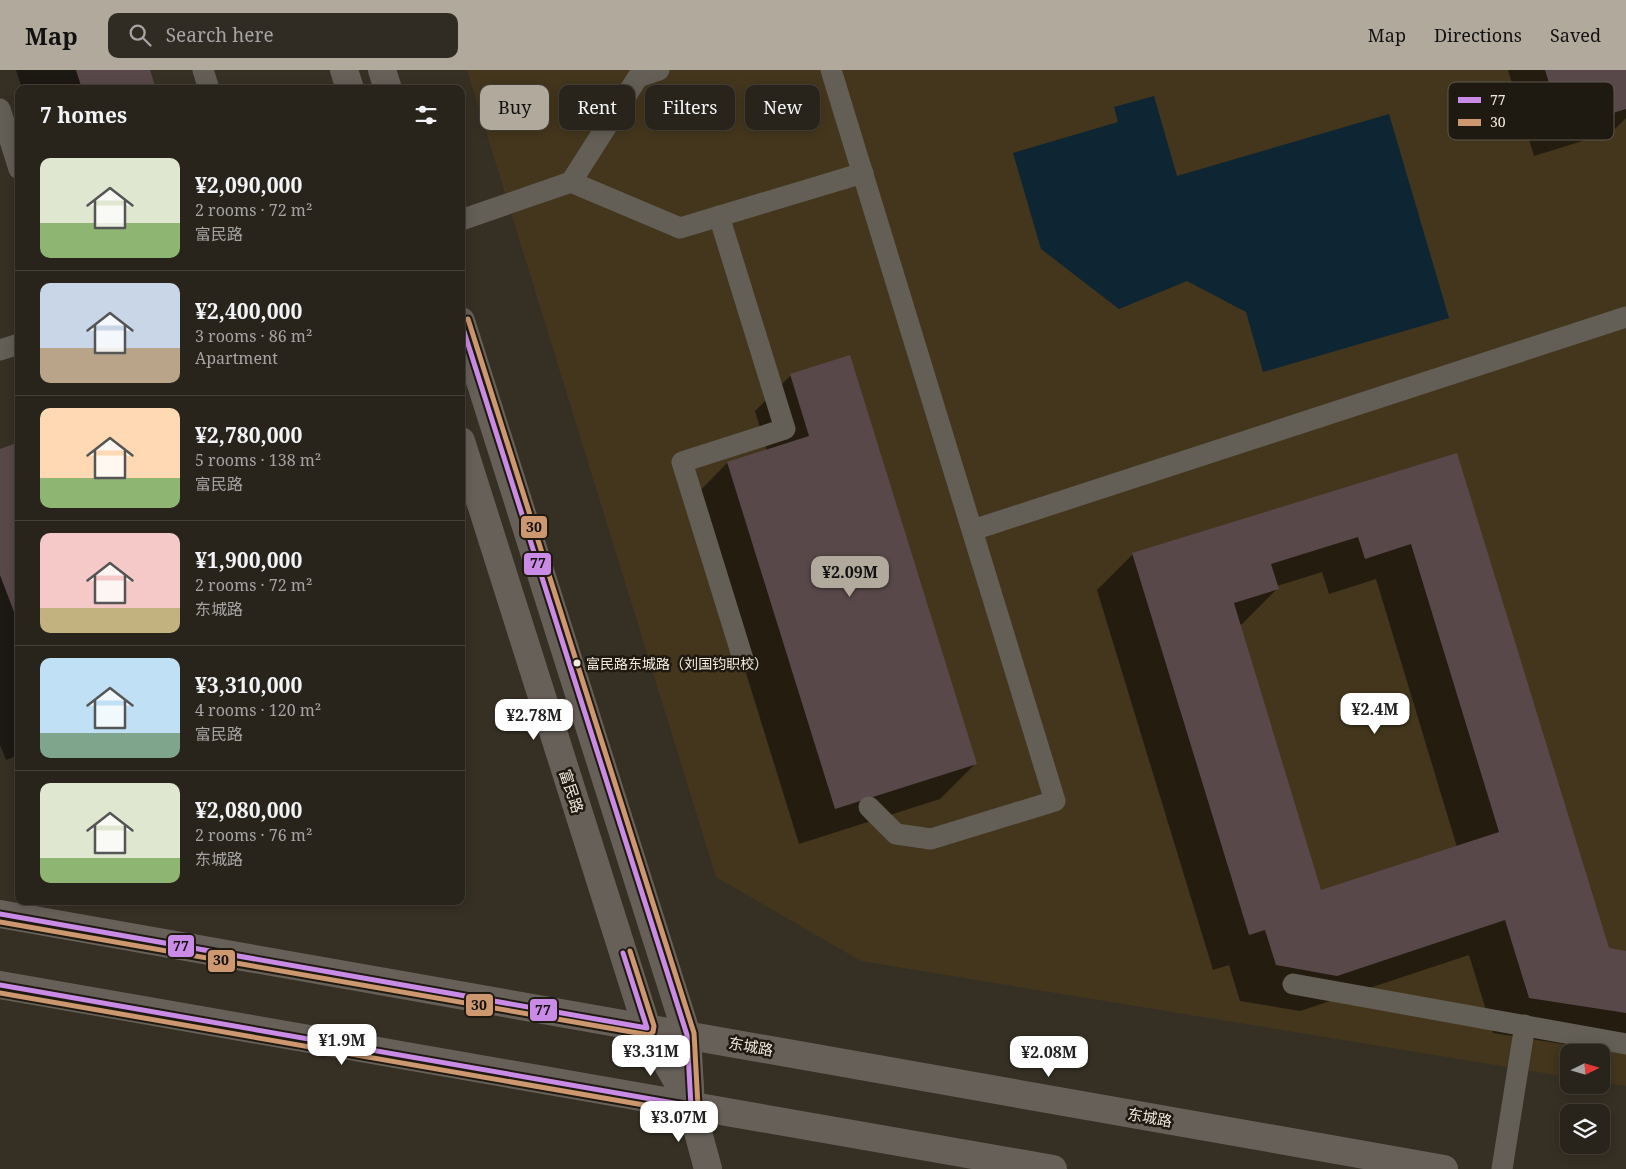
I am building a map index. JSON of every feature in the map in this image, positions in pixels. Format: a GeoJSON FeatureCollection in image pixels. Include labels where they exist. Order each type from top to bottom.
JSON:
{"type":"FeatureCollection","features":[{"type":"Feature","properties":{"kind":"main road"},"geometry":{"type":"LineString","coordinates":[[344,70],[349,85]]}},
{"type":"Feature","properties":{"kind":"main road"},"geometry":{"type":"LineString","coordinates":[[382,70],[387,85]]}},
{"type":"Feature","properties":{"kind":"main road","name":"富民路"},"geometry":{"type":"LineString","coordinates":[[465,334],[687,1035],[691,1106],[708,1169]]}},
{"type":"Feature","properties":{"kind":"main road","name":"富民路"},"geometry":{"type":"LineString","coordinates":[[465,453],[647,1028],[691,1106]]}},
{"type":"Feature","properties":{"kind":"main road","name":"东城路"},"geometry":{"type":"LineString","coordinates":[[0,914],[1444,1169]]}},
{"type":"Feature","properties":{"kind":"main road"},"geometry":{"type":"LineString","coordinates":[[0,985],[1053,1169]]}},
{"type":"Feature","properties":{"kind":"lane"},"geometry":{"type":"LineString","coordinates":[[203,70],[208,85]]}},
{"type":"Feature","properties":{"kind":"lane"},"geometry":{"type":"LineString","coordinates":[[465,219],[571,182],[638,77],[659,70]]}},
{"type":"Feature","properties":{"kind":"lane"},"geometry":{"type":"LineString","coordinates":[[831,70],[1056,801],[931,839],[896,834],[869,807]]}},
{"type":"Feature","properties":{"kind":"lane"},"geometry":{"type":"LineString","coordinates":[[0,108],[15,156]]}},
{"type":"Feature","properties":{"kind":"lane"},"geometry":{"type":"LineString","coordinates":[[571,182],[680,228],[863,173]]}},
{"type":"Feature","properties":{"kind":"lane"},"geometry":{"type":"LineString","coordinates":[[719,216],[785,429],[682,462],[744,662]]}},
{"type":"Feature","properties":{"kind":"lane"},"geometry":{"type":"LineString","coordinates":[[973,530],[1626,317]]}},
{"type":"Feature","properties":{"kind":"lane"},"geometry":{"type":"LineString","coordinates":[[0,350],[15,345]]}},
{"type":"Feature","properties":{"kind":"lane"},"geometry":{"type":"LineString","coordinates":[[1293,984],[1626,1044]]}},
{"type":"Feature","properties":{"kind":"lane"},"geometry":{"type":"LineString","coordinates":[[1502,1169],[1524,1025]]}},
{"type":"Feature","properties":{"kind":"shaded area"},"geometry":{"type":"Polygon","coordinates":[[[467,70],[1626,70],[1626,1086],[1610,1083],[1610,1044],[1560,1044],[1560,1076],[861,961],[716,877],[486,130],[549,130],[549,85],[480,85],[480,112],[467,70]]]}},
{"type":"Feature","properties":{"kind":"water"},"geometry":{"type":"Polygon","coordinates":[[[1154,96],[1177,176],[1389,114],[1449,318],[1263,372],[1246,312],[1187,281],[1119,309],[1041,249],[1013,153],[1118,122],[1114,107],[1154,96]]]}},
{"type":"Feature","properties":{"kind":"building"},"geometry":{"type":"Polygon","coordinates":[[[76,70],[150,70],[155,85],[81,85],[76,70]]]}},
{"type":"Feature","properties":{"kind":"building"},"geometry":{"type":"Polygon","coordinates":[[[1545,70],[1626,70],[1626,109],[1614,113],[1614,82],[1549,82],[1545,70]]]}},
{"type":"Feature","properties":{"kind":"building"},"geometry":{"type":"Polygon","coordinates":[[[850,355],[977,764],[835,809],[727,462],[809,436],[790,374],[850,355]]]}},
{"type":"Feature","properties":{"kind":"building"},"geometry":{"type":"Polygon","coordinates":[[[15,443],[15,614],[0,575],[0,449],[15,443]]]}},
{"type":"Feature","properties":{"kind":"building"},"geometry":{"type":"Polygon","coordinates":[[[1457,453],[1609,948],[1626,951],[1626,1013],[1529,998],[1505,920],[1337,976],[1276,965],[1265,930],[1249,935],[1132,553],[1457,453]],[[1358,537],[1271,564],[1279,589],[1234,603],[1321,890],[1499,832],[1411,544],[1365,559],[1358,537]]]}},
{"type":"Feature","properties":{"kind":"transit line","name":"30"},"geometry":{"type":"LineString","coordinates":[[0,993],[690,1113],[697,1111],[694,1033],[468,319]]}},
{"type":"Feature","properties":{"kind":"transit line","name":"77"},"geometry":{"type":"LineString","coordinates":[[0,985],[691,1106],[687,1035],[465,335]]}},
{"type":"Feature","properties":{"kind":"transit line","name":"77"},"geometry":{"type":"LineString","coordinates":[[0,914],[647,1028],[623,953]]}},
{"type":"Feature","properties":{"kind":"transit line","name":"30"},"geometry":{"type":"LineString","coordinates":[[0,922],[649,1035],[653,1032],[654,1026],[630,951]]}},
{"type":"Feature","properties":{"kind":"place","name":"富民路东城路（刘国钧职校）"},"geometry":{"type":"Point","coordinates":[577,663]}}]}
